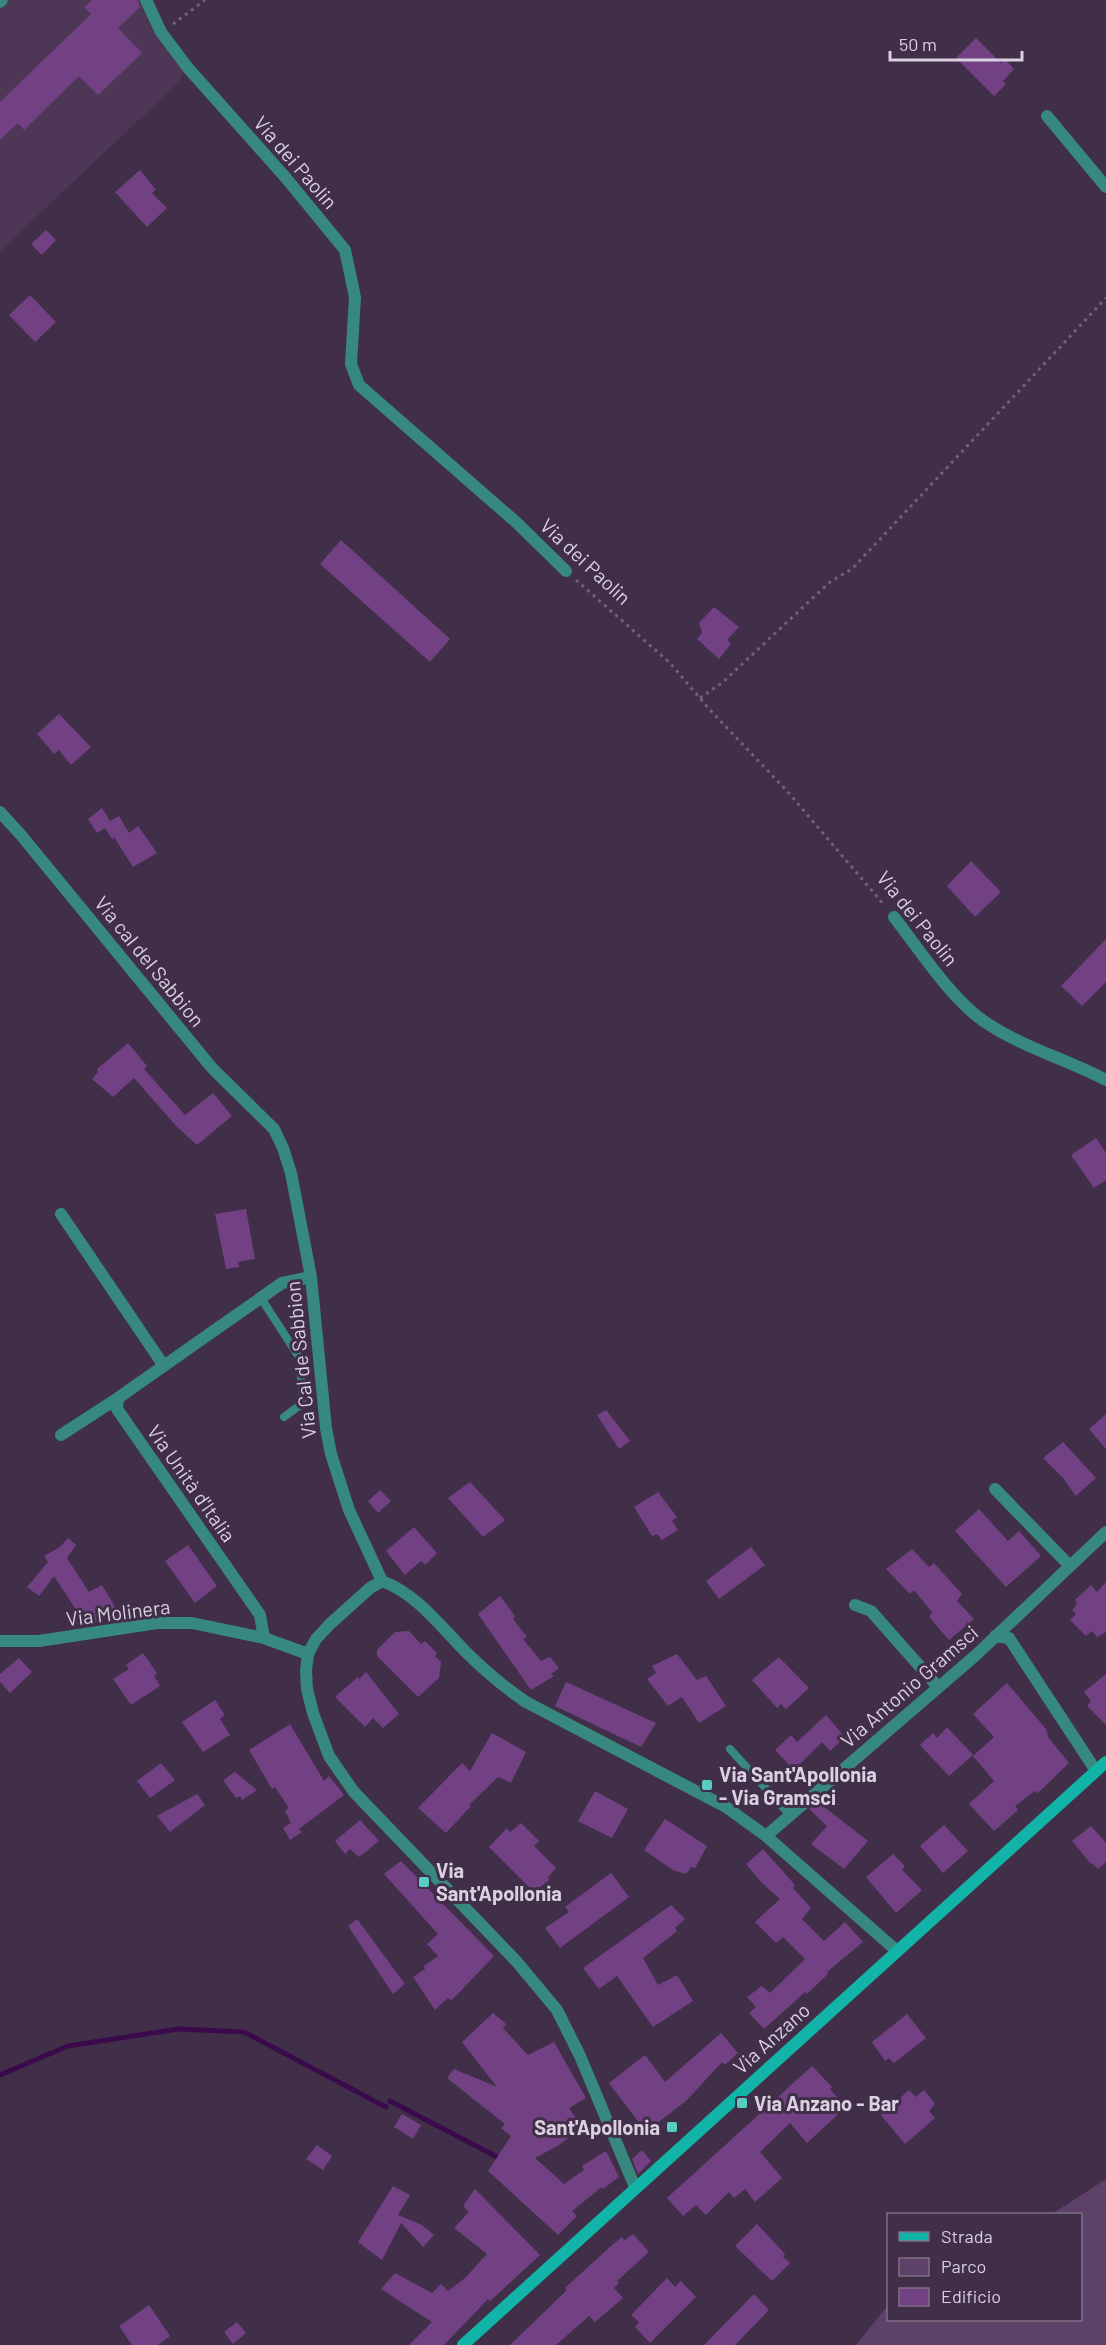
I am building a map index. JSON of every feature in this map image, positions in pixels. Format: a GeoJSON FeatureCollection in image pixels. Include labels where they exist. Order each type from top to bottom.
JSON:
{"type":"FeatureCollection","features":[{"type":"Feature","properties":{"kind":"main road","name":"Via Anzano"},"geometry":{"type":"LineString","coordinates":[[463,2345],[1106,1762]]}},
{"type":"Feature","properties":{"kind":"street","name":"Via dei Paolin"},"geometry":{"type":"LineString","coordinates":[[146,0],[161,32],[188,68],[286,178],[345,250],[355,297],[351,364],[359,385],[517,523],[566,571]]}},
{"type":"Feature","properties":{"kind":"street"},"geometry":{"type":"LineString","coordinates":[[1047,116],[1106,187]]}},
{"type":"Feature","properties":{"kind":"street","name":"Via cal del Sabbion"},"geometry":{"type":"LineString","coordinates":[[0,812],[212,1068],[274,1129]]}},
{"type":"Feature","properties":{"kind":"street","name":"Via dei Paolin"},"geometry":{"type":"LineString","coordinates":[[894,917],[958,998],[983,1021],[1016,1041],[1106,1080]]}},
{"type":"Feature","properties":{"kind":"street","name":"Via Cal de Sabbion"},"geometry":{"type":"LineString","coordinates":[[274,1129],[291,1173],[311,1277],[326,1428],[331,1454],[350,1510],[382,1581]]}},
{"type":"Feature","properties":{"kind":"street"},"geometry":{"type":"LineString","coordinates":[[61,1214],[164,1366]]}},
{"type":"Feature","properties":{"kind":"street"},"geometry":{"type":"LineString","coordinates":[[61,1435],[118,1398],[282,1283],[311,1277]]}},
{"type":"Feature","properties":{"kind":"street","name":"Via Unità d'Italia"},"geometry":{"type":"LineString","coordinates":[[118,1398],[117,1409],[260,1615],[264,1638]]}},
{"type":"Feature","properties":{"kind":"street"},"geometry":{"type":"LineString","coordinates":[[995,1489],[1070,1566]]}},
{"type":"Feature","properties":{"kind":"street","name":"Via Antonio Gramsci"},"geometry":{"type":"LineString","coordinates":[[766,1836],[938,1687],[1106,1532]]}},
{"type":"Feature","properties":{"kind":"street"},"geometry":{"type":"LineString","coordinates":[[635,2187],[580,2056],[557,2010],[517,1962],[354,1792],[329,1756],[313,1713],[306,1671],[308,1654],[316,1639],[330,1624],[370,1588],[382,1581],[397,1587],[421,1606],[500,1684],[526,1702],[726,1807],[766,1836],[897,1951]]}},
{"type":"Feature","properties":{"kind":"street"},"geometry":{"type":"LineString","coordinates":[[855,1605],[871,1611],[938,1687]]}},
{"type":"Feature","properties":{"kind":"street","name":"Via Molinera"},"geometry":{"type":"LineString","coordinates":[[0,1641],[39,1641],[157,1623],[192,1623],[264,1638],[308,1654]]}},
{"type":"Feature","properties":{"kind":"street","name":"Via Antonio Gramsci"},"geometry":{"type":"LineString","coordinates":[[995,1636],[1009,1638],[1096,1771]]}},
{"type":"Feature","properties":{"kind":"lane"},"geometry":{"type":"LineString","coordinates":[[261,1298],[298,1357],[303,1398],[299,1406],[284,1417]]}},
{"type":"Feature","properties":{"kind":"lane"},"geometry":{"type":"LineString","coordinates":[[730,1749],[790,1815]]}},
{"type":"Feature","properties":{"kind":"path"},"geometry":{"type":"LineString","coordinates":[[161,32],[205,0]]}},
{"type":"Feature","properties":{"kind":"path"},"geometry":{"type":"LineString","coordinates":[[700,698],[723,682],[831,581],[852,569],[1106,298]]}},
{"type":"Feature","properties":{"kind":"path","name":"Via dei Paolin"},"geometry":{"type":"LineString","coordinates":[[566,571],[670,663],[787,791],[894,917]]}},
{"type":"Feature","properties":{"kind":"shaded area"},"geometry":{"type":"Polygon","coordinates":[[[10,0],[142,0],[184,72],[180,81],[0,251],[0,10],[10,0]]]}},
{"type":"Feature","properties":{"kind":"green space"},"geometry":{"type":"Polygon","coordinates":[[[1106,2179],[1106,2345],[856,2345],[887,2306],[887,2321],[1082,2321],[1082,2213],[1054,2213],[1106,2179]]]}},
{"type":"Feature","properties":{"kind":"building"},"geometry":{"type":"Polygon","coordinates":[[[92,0],[138,0],[140,7],[118,28],[142,53],[98,95],[79,76],[24,130],[18,123],[0,140],[0,102],[91,14],[84,7],[92,0]]]}},
{"type":"Feature","properties":{"kind":"building"},"geometry":{"type":"Polygon","coordinates":[[[976,38],[1001,63],[1005,59],[1014,69],[1003,81],[1006,84],[994,96],[956,58],[976,38]]]}},
{"type":"Feature","properties":{"kind":"building"},"geometry":{"type":"Polygon","coordinates":[[[140,170],[156,190],[152,193],[167,208],[147,227],[115,192],[140,170]]]}},
{"type":"Feature","properties":{"kind":"building"},"geometry":{"type":"Polygon","coordinates":[[[46,230],[56,240],[42,255],[31,244],[46,230]]]}},
{"type":"Feature","properties":{"kind":"building"},"geometry":{"type":"Polygon","coordinates":[[[30,295],[56,322],[35,342],[9,315],[30,295]]]}},
{"type":"Feature","properties":{"kind":"building"},"geometry":{"type":"Polygon","coordinates":[[[341,540],[450,639],[430,662],[320,564],[341,540]]]}},
{"type":"Feature","properties":{"kind":"building"},"geometry":{"type":"Polygon","coordinates":[[[714,607],[739,627],[727,640],[731,644],[719,659],[697,639],[702,633],[699,623],[714,607]]]}},
{"type":"Feature","properties":{"kind":"building"},"geometry":{"type":"Polygon","coordinates":[[[59,714],[91,747],[71,765],[59,750],[54,754],[37,734],[59,714]]]}},
{"type":"Feature","properties":{"kind":"building"},"geometry":{"type":"Polygon","coordinates":[[[102,808],[110,821],[119,816],[129,833],[138,826],[157,853],[133,867],[114,837],[112,839],[105,828],[97,833],[88,819],[102,808]]]}},
{"type":"Feature","properties":{"kind":"building"},"geometry":{"type":"Polygon","coordinates":[[[971,861],[1001,892],[975,917],[947,886],[971,861]]]}},
{"type":"Feature","properties":{"kind":"building"},"geometry":{"type":"Polygon","coordinates":[[[1106,939],[1106,982],[1082,1006],[1061,986],[1106,939]]]}},
{"type":"Feature","properties":{"kind":"building"},"geometry":{"type":"Polygon","coordinates":[[[128,1043],[147,1066],[144,1069],[185,1115],[213,1093],[232,1116],[197,1145],[177,1127],[134,1078],[113,1097],[92,1079],[98,1072],[97,1069],[128,1043]]]}},
{"type":"Feature","properties":{"kind":"building"},"geometry":{"type":"Polygon","coordinates":[[[1096,1138],[1106,1153],[1106,1180],[1094,1188],[1071,1155],[1096,1138]]]}},
{"type":"Feature","properties":{"kind":"building"},"geometry":{"type":"Polygon","coordinates":[[[246,1209],[255,1259],[238,1262],[239,1267],[226,1269],[215,1214],[246,1209]]]}},
{"type":"Feature","properties":{"kind":"building"},"geometry":{"type":"Polygon","coordinates":[[[606,1410],[630,1441],[619,1449],[597,1415],[606,1410]]]}},
{"type":"Feature","properties":{"kind":"building"},"geometry":{"type":"Polygon","coordinates":[[[1106,1414],[1106,1449],[1089,1429],[1106,1414]]]}},
{"type":"Feature","properties":{"kind":"building"},"geometry":{"type":"Polygon","coordinates":[[[1063,1442],[1096,1478],[1076,1496],[1063,1478],[1043,1458],[1063,1442]]]}},
{"type":"Feature","properties":{"kind":"building"},"geometry":{"type":"Polygon","coordinates":[[[470,1482],[505,1520],[483,1537],[448,1498],[470,1482]]]}},
{"type":"Feature","properties":{"kind":"building"},"geometry":{"type":"Polygon","coordinates":[[[380,1490],[391,1501],[378,1513],[368,1501],[380,1490]]]}},
{"type":"Feature","properties":{"kind":"building"},"geometry":{"type":"Polygon","coordinates":[[[658,1492],[677,1517],[672,1521],[678,1530],[662,1540],[657,1534],[652,1536],[634,1507],[658,1492]]]}},
{"type":"Feature","properties":{"kind":"building"},"geometry":{"type":"Polygon","coordinates":[[[979,1509],[1008,1541],[1019,1531],[1041,1556],[1006,1587],[955,1531],[979,1509]]]}},
{"type":"Feature","properties":{"kind":"building"},"geometry":{"type":"Polygon","coordinates":[[[414,1527],[437,1553],[425,1565],[421,1561],[405,1575],[386,1551],[414,1527]]]}},
{"type":"Feature","properties":{"kind":"building"},"geometry":{"type":"Polygon","coordinates":[[[68,1538],[76,1545],[67,1558],[89,1592],[102,1585],[115,1607],[110,1613],[90,1625],[86,1625],[54,1576],[39,1596],[27,1587],[48,1562],[44,1556],[60,1547],[68,1538]]]}},
{"type":"Feature","properties":{"kind":"building"},"geometry":{"type":"Polygon","coordinates":[[[188,1545],[217,1586],[195,1603],[165,1561],[188,1545]]]}},
{"type":"Feature","properties":{"kind":"building"},"geometry":{"type":"Polygon","coordinates":[[[751,1547],[765,1565],[719,1599],[706,1581],[751,1547]]]}},
{"type":"Feature","properties":{"kind":"building"},"geometry":{"type":"Polygon","coordinates":[[[912,1549],[929,1567],[934,1563],[962,1594],[957,1601],[974,1619],[949,1640],[929,1617],[932,1612],[914,1590],[910,1594],[886,1569],[912,1549]]]}},
{"type":"Feature","properties":{"kind":"building"},"geometry":{"type":"Polygon","coordinates":[[[1106,1582],[1106,1632],[1097,1637],[1092,1631],[1086,1636],[1070,1620],[1076,1614],[1072,1610],[1077,1604],[1075,1600],[1091,1585],[1097,1592],[1106,1582]]]}},
{"type":"Feature","properties":{"kind":"building"},"geometry":{"type":"Polygon","coordinates":[[[500,1596],[527,1637],[523,1639],[541,1661],[550,1657],[559,1668],[551,1674],[554,1676],[531,1690],[478,1614],[500,1596]]]}},
{"type":"Feature","properties":{"kind":"building"},"geometry":{"type":"Polygon","coordinates":[[[409,1631],[421,1644],[425,1641],[437,1653],[435,1656],[441,1662],[439,1678],[418,1697],[377,1656],[377,1650],[395,1632],[409,1631]]]}},
{"type":"Feature","properties":{"kind":"building"},"geometry":{"type":"Polygon","coordinates":[[[143,1653],[157,1673],[154,1676],[160,1686],[131,1705],[113,1679],[129,1669],[126,1665],[143,1653]]]}},
{"type":"Feature","properties":{"kind":"building"},"geometry":{"type":"Polygon","coordinates":[[[677,1654],[697,1680],[706,1676],[726,1706],[699,1723],[682,1697],[668,1706],[647,1679],[656,1673],[652,1666],[677,1654]]]}},
{"type":"Feature","properties":{"kind":"building"},"geometry":{"type":"Polygon","coordinates":[[[779,1657],[809,1688],[786,1709],[781,1704],[777,1708],[752,1680],[779,1657]]]}},
{"type":"Feature","properties":{"kind":"building"},"geometry":{"type":"Polygon","coordinates":[[[19,1658],[32,1672],[10,1693],[0,1682],[0,1674],[19,1658]]]}},
{"type":"Feature","properties":{"kind":"building"},"geometry":{"type":"Polygon","coordinates":[[[366,1672],[399,1714],[383,1728],[373,1718],[365,1727],[335,1697],[366,1672]]]}},
{"type":"Feature","properties":{"kind":"building"},"geometry":{"type":"Polygon","coordinates":[[[1106,1674],[1106,1725],[1087,1706],[1091,1701],[1084,1692],[1106,1674]]]}},
{"type":"Feature","properties":{"kind":"building"},"geometry":{"type":"Polygon","coordinates":[[[566,1682],[656,1723],[641,1747],[555,1706],[566,1682]]]}},
{"type":"Feature","properties":{"kind":"building"},"geometry":{"type":"Polygon","coordinates":[[[1007,1683],[1046,1729],[1048,1737],[1069,1763],[1038,1793],[1035,1791],[1015,1806],[1018,1810],[994,1831],[969,1804],[994,1781],[973,1756],[994,1737],[973,1714],[1007,1683]]]}},
{"type":"Feature","properties":{"kind":"building"},"geometry":{"type":"Polygon","coordinates":[[[215,1700],[225,1715],[220,1719],[230,1735],[203,1752],[182,1722],[215,1700]]]}},
{"type":"Feature","properties":{"kind":"building"},"geometry":{"type":"Polygon","coordinates":[[[826,1715],[845,1737],[830,1751],[822,1742],[794,1770],[775,1750],[791,1735],[797,1742],[826,1715]]]}},
{"type":"Feature","properties":{"kind":"building"},"geometry":{"type":"Polygon","coordinates":[[[290,1724],[324,1781],[329,1776],[344,1795],[299,1829],[302,1832],[290,1840],[283,1828],[291,1823],[285,1811],[289,1808],[275,1787],[272,1789],[249,1750],[290,1724]]]}},
{"type":"Feature","properties":{"kind":"building"},"geometry":{"type":"Polygon","coordinates":[[[947,1727],[973,1755],[949,1776],[920,1745],[933,1733],[937,1738],[947,1727]]]}},
{"type":"Feature","properties":{"kind":"building"},"geometry":{"type":"Polygon","coordinates":[[[492,1733],[526,1752],[511,1783],[498,1777],[469,1805],[471,1806],[446,1833],[418,1808],[462,1763],[470,1771],[492,1733]]]}},
{"type":"Feature","properties":{"kind":"building"},"geometry":{"type":"Polygon","coordinates":[[[161,1763],[175,1780],[150,1798],[137,1781],[161,1763]]]}},
{"type":"Feature","properties":{"kind":"building"},"geometry":{"type":"Polygon","coordinates":[[[235,1772],[257,1790],[242,1800],[240,1796],[236,1798],[223,1780],[235,1772]]]}},
{"type":"Feature","properties":{"kind":"building"},"geometry":{"type":"Polygon","coordinates":[[[595,1791],[628,1809],[612,1838],[578,1821],[595,1791]]]}},
{"type":"Feature","properties":{"kind":"building"},"geometry":{"type":"Polygon","coordinates":[[[197,1794],[205,1805],[170,1832],[157,1816],[197,1794]]]}},
{"type":"Feature","properties":{"kind":"building"},"geometry":{"type":"Polygon","coordinates":[[[818,1802],[868,1841],[844,1869],[811,1844],[827,1826],[809,1809],[818,1802]]]}},
{"type":"Feature","properties":{"kind":"building"},"geometry":{"type":"Polygon","coordinates":[[[665,1819],[707,1846],[695,1868],[691,1867],[686,1874],[673,1870],[644,1850],[665,1819]]]}},
{"type":"Feature","properties":{"kind":"building"},"geometry":{"type":"Polygon","coordinates":[[[360,1820],[379,1841],[359,1857],[350,1849],[345,1854],[335,1841],[360,1820]]]}},
{"type":"Feature","properties":{"kind":"building"},"geometry":{"type":"Polygon","coordinates":[[[521,1823],[539,1841],[534,1846],[556,1868],[548,1877],[549,1880],[534,1892],[489,1847],[507,1828],[510,1832],[521,1823]]]}},
{"type":"Feature","properties":{"kind":"building"},"geometry":{"type":"Polygon","coordinates":[[[944,1825],[968,1851],[943,1873],[920,1846],[944,1825]]]}},
{"type":"Feature","properties":{"kind":"building"},"geometry":{"type":"Polygon","coordinates":[[[1091,1826],[1106,1843],[1106,1862],[1098,1869],[1072,1841],[1091,1826]]]}},
{"type":"Feature","properties":{"kind":"building"},"geometry":{"type":"Polygon","coordinates":[[[763,1849],[795,1885],[793,1888],[811,1908],[802,1919],[824,1941],[845,1922],[863,1942],[827,1972],[828,1974],[807,1994],[805,1992],[764,2029],[749,2013],[756,2007],[747,1997],[762,1986],[770,1993],[805,1959],[783,1937],[776,1943],[755,1922],[780,1899],[746,1864],[763,1849]]]}},
{"type":"Feature","properties":{"kind":"building"},"geometry":{"type":"Polygon","coordinates":[[[893,1854],[905,1866],[902,1870],[922,1890],[896,1913],[866,1877],[893,1854]]]}},
{"type":"Feature","properties":{"kind":"building"},"geometry":{"type":"Polygon","coordinates":[[[401,1861],[494,1956],[451,2001],[448,1998],[435,2010],[413,1977],[438,1956],[427,1944],[438,1934],[384,1874],[401,1861]]]}},
{"type":"Feature","properties":{"kind":"building"},"geometry":{"type":"Polygon","coordinates":[[[611,1873],[629,1897],[560,1948],[545,1928],[569,1912],[565,1907],[611,1873]]]}},
{"type":"Feature","properties":{"kind":"building"},"geometry":{"type":"Polygon","coordinates":[[[671,1905],[685,1919],[675,1928],[677,1931],[643,1958],[658,1985],[677,1975],[693,2001],[653,2027],[617,1976],[599,1989],[583,1968],[671,1905]]]}},
{"type":"Feature","properties":{"kind":"building"},"geometry":{"type":"Polygon","coordinates":[[[357,1919],[405,1984],[393,1994],[348,1926],[357,1919]]]}},
{"type":"Feature","properties":{"kind":"building"},"geometry":{"type":"Polygon","coordinates":[[[493,2013],[506,2024],[503,2028],[528,2055],[554,2042],[586,2098],[569,2108],[582,2127],[559,2145],[535,2158],[564,2184],[584,2170],[582,2166],[606,2151],[619,2177],[603,2189],[602,2187],[572,2211],[577,2216],[558,2235],[488,2171],[511,2136],[501,2128],[505,2124],[447,2078],[454,2069],[497,2087],[462,2042],[493,2013]]]}},
{"type":"Feature","properties":{"kind":"building"},"geometry":{"type":"Polygon","coordinates":[[[907,2014],[926,2038],[894,2063],[889,2058],[885,2061],[872,2042],[907,2014]]]}},
{"type":"Feature","properties":{"kind":"building"},"geometry":{"type":"Polygon","coordinates":[[[721,2033],[738,2053],[725,2065],[722,2062],[687,2100],[646,2132],[609,2083],[645,2055],[665,2082],[721,2033]]]}},
{"type":"Feature","properties":{"kind":"building"},"geometry":{"type":"Polygon","coordinates":[[[812,2066],[832,2087],[830,2089],[846,2107],[807,2143],[790,2123],[760,2152],[782,2178],[755,2202],[745,2189],[734,2198],[729,2192],[706,2215],[696,2205],[683,2216],[667,2198],[812,2066]]]}},
{"type":"Feature","properties":{"kind":"building"},"geometry":{"type":"Polygon","coordinates":[[[909,2090],[916,2097],[924,2090],[935,2104],[929,2111],[935,2118],[905,2144],[881,2115],[909,2090]]]}},
{"type":"Feature","properties":{"kind":"building"},"geometry":{"type":"Polygon","coordinates":[[[402,2114],[421,2125],[413,2139],[394,2127],[402,2114]]]}},
{"type":"Feature","properties":{"kind":"building"},"geometry":{"type":"Polygon","coordinates":[[[317,2145],[332,2156],[323,2170],[306,2159],[317,2145]]]}},
{"type":"Feature","properties":{"kind":"building"},"geometry":{"type":"Polygon","coordinates":[[[642,2150],[651,2161],[638,2174],[632,2159],[642,2150]]]}},
{"type":"Feature","properties":{"kind":"building"},"geometry":{"type":"Polygon","coordinates":[[[393,2186],[410,2195],[398,2215],[422,2225],[434,2235],[423,2247],[401,2223],[382,2260],[358,2242],[393,2186]]]}},
{"type":"Feature","properties":{"kind":"building"},"geometry":{"type":"Polygon","coordinates":[[[475,2189],[540,2255],[490,2301],[488,2299],[444,2345],[409,2345],[432,2322],[381,2289],[395,2273],[432,2293],[441,2284],[448,2291],[465,2278],[487,2254],[454,2228],[469,2212],[463,2206],[475,2189]]]}},
{"type":"Feature","properties":{"kind":"building"},"geometry":{"type":"Polygon","coordinates":[[[757,2224],[785,2254],[783,2257],[790,2263],[772,2281],[735,2246],[757,2224]]]}},
{"type":"Feature","properties":{"kind":"building"},"geometry":{"type":"Polygon","coordinates":[[[633,2234],[649,2252],[617,2281],[619,2283],[614,2288],[623,2298],[595,2322],[589,2316],[556,2345],[510,2345],[567,2290],[565,2288],[611,2246],[622,2237],[625,2240],[633,2234]]]}},
{"type":"Feature","properties":{"kind":"building"},"geometry":{"type":"Polygon","coordinates":[[[667,2278],[675,2287],[681,2281],[696,2297],[650,2343],[635,2327],[639,2322],[631,2315],[667,2278]]]}},
{"type":"Feature","properties":{"kind":"building"},"geometry":{"type":"Polygon","coordinates":[[[754,2294],[769,2310],[735,2345],[704,2345],[754,2294]]]}},
{"type":"Feature","properties":{"kind":"building"},"geometry":{"type":"Polygon","coordinates":[[[149,2305],[170,2336],[158,2345],[132,2345],[119,2326],[149,2305]]]}},
{"type":"Feature","properties":{"kind":"building"},"geometry":{"type":"Polygon","coordinates":[[[237,2322],[246,2333],[233,2344],[224,2332],[237,2322]]]}},
{"type":"Feature","properties":{"kind":"waterway"},"geometry":{"type":"LineString","coordinates":[[0,2075],[68,2046],[178,2029],[244,2032],[386,2107]]}},
{"type":"Feature","properties":{"kind":"waterway"},"geometry":{"type":"LineString","coordinates":[[390,2101],[503,2160]]}},
{"type":"Feature","properties":{"kind":"place","name":"Via Sant'Apollonia - Via Gramsci"},"geometry":{"type":"Point","coordinates":[707,1785]}},
{"type":"Feature","properties":{"kind":"place","name":"Via Sant'Apollonia"},"geometry":{"type":"Point","coordinates":[424,1882]}},
{"type":"Feature","properties":{"kind":"place","name":"Via Anzano - Bar"},"geometry":{"type":"Point","coordinates":[742,2103]}},
{"type":"Feature","properties":{"kind":"place","name":"Sant'Apollonia"},"geometry":{"type":"Point","coordinates":[672,2127]}}]}
